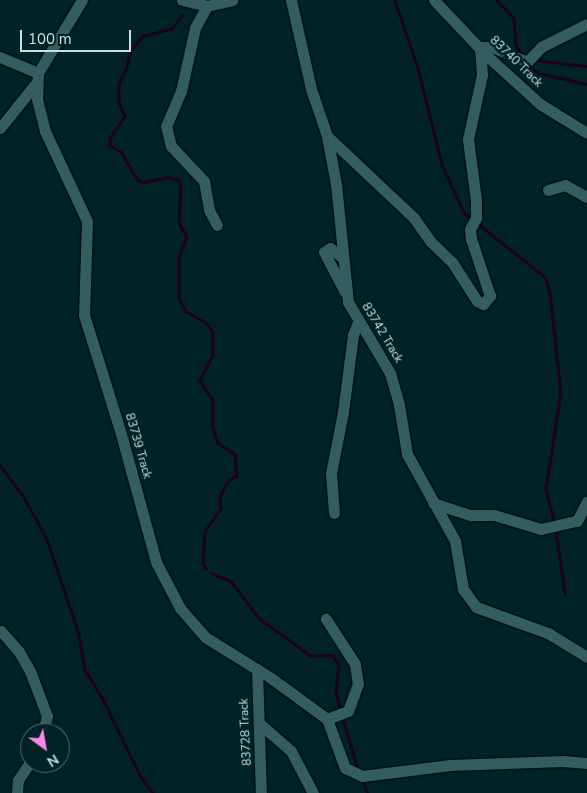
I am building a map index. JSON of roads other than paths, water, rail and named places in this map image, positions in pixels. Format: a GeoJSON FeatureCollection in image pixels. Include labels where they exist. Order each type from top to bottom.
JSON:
{"type":"FeatureCollection","features":[{"type":"Feature","properties":{"kind":"street"},"geometry":{"type":"LineString","coordinates":[[0,128],[38,77],[82,0]]}},
{"type":"Feature","properties":{"kind":"street"},"geometry":{"type":"LineString","coordinates":[[182,0],[207,6],[232,0]]}},
{"type":"Feature","properties":{"kind":"street","name":"83742 Track"},"geometry":{"type":"LineString","coordinates":[[291,0],[311,88],[327,136],[336,184],[346,295],[358,322],[390,373],[399,405],[407,454],[432,503],[455,541],[463,589],[476,606],[548,633],[587,656]]}},
{"type":"Feature","properties":{"kind":"street","name":"83740 Track"},"geometry":{"type":"LineString","coordinates":[[434,0],[540,104],[587,133]]}},
{"type":"Feature","properties":{"kind":"street"},"geometry":{"type":"LineString","coordinates":[[207,6],[195,28],[181,91],[166,126],[171,146],[204,181],[209,210],[217,225]]}},
{"type":"Feature","properties":{"kind":"street"},"geometry":{"type":"LineString","coordinates":[[327,136],[414,218],[430,240],[452,262],[477,301],[486,302],[490,296],[470,234],[476,218],[468,139],[482,75],[480,47],[492,47],[527,62],[541,46],[587,24]]}},
{"type":"Feature","properties":{"kind":"street"},"geometry":{"type":"LineString","coordinates":[[0,58],[38,77]]}},
{"type":"Feature","properties":{"kind":"street","name":"83739 Track"},"geometry":{"type":"LineString","coordinates":[[38,77],[39,111],[45,131],[87,221],[84,315],[121,434],[156,562],[172,596],[190,622],[222,650],[257,669],[327,719]]}},
{"type":"Feature","properties":{"kind":"street"},"geometry":{"type":"LineString","coordinates":[[548,190],[565,185],[587,197]]}},
{"type":"Feature","properties":{"kind":"street"},"geometry":{"type":"LineString","coordinates":[[342,257],[330,248],[324,252],[346,295]]}},
{"type":"Feature","properties":{"kind":"street"},"geometry":{"type":"LineString","coordinates":[[334,513],[331,473],[343,412],[353,335],[358,322]]}},
{"type":"Feature","properties":{"kind":"street"},"geometry":{"type":"LineString","coordinates":[[432,503],[471,515],[494,516],[541,529],[577,521],[587,501]]}},
{"type":"Feature","properties":{"kind":"street"},"geometry":{"type":"LineString","coordinates":[[326,619],[355,664],[358,684],[348,711],[327,719],[345,768],[362,776],[450,765],[563,761],[587,763]]}},
{"type":"Feature","properties":{"kind":"street"},"geometry":{"type":"LineString","coordinates":[[1,631],[20,652],[30,671],[46,716],[45,723]]}},
{"type":"Feature","properties":{"kind":"street","name":"83728 Track"},"geometry":{"type":"LineString","coordinates":[[257,669],[261,793]]}},
{"type":"Feature","properties":{"kind":"street"},"geometry":{"type":"LineString","coordinates":[[260,724],[276,734],[291,751],[313,793]]}},
{"type":"Feature","properties":{"kind":"street"},"geometry":{"type":"LineString","coordinates":[[17,793],[18,780],[23,773]]}},
{"type":"Feature","properties":{"kind":"waterway"},"geometry":{"type":"LineString","coordinates":[[395,0],[418,68],[442,165],[465,214],[472,219]]}},
{"type":"Feature","properties":{"kind":"waterway"},"geometry":{"type":"LineString","coordinates":[[497,0],[514,18],[516,45],[522,55]]}},
{"type":"Feature","properties":{"kind":"waterway"},"geometry":{"type":"LineString","coordinates":[[183,15],[172,29],[143,36],[130,52],[127,68],[119,84],[119,103],[125,116],[110,139],[110,145],[121,152],[137,179],[143,182],[169,177],[179,180],[181,187],[179,222],[187,237],[179,258],[179,298],[186,311],[205,322],[213,332],[213,355],[200,381],[213,400],[213,427],[218,443],[235,454],[237,476],[229,480],[220,496],[221,509],[205,532],[203,563],[206,568]]}},
{"type":"Feature","properties":{"kind":"waterway"},"geometry":{"type":"LineString","coordinates":[[535,60],[587,66]]}},
{"type":"Feature","properties":{"kind":"waterway"},"geometry":{"type":"LineString","coordinates":[[527,65],[539,73],[587,84]]}},
{"type":"Feature","properties":{"kind":"waterway"},"geometry":{"type":"LineString","coordinates":[[476,222],[545,277],[550,292],[561,393],[546,489],[554,522]]}},
{"type":"Feature","properties":{"kind":"waterway"},"geometry":{"type":"LineString","coordinates":[[0,465],[22,494],[47,539],[79,634],[85,670],[104,701],[140,775],[153,793]]}},
{"type":"Feature","properties":{"kind":"waterway"},"geometry":{"type":"LineString","coordinates":[[556,531],[565,593]]}},
{"type":"Feature","properties":{"kind":"waterway"},"geometry":{"type":"LineString","coordinates":[[211,573],[232,582],[259,618],[311,656],[333,655],[339,665],[336,691],[340,707]]}},
{"type":"Feature","properties":{"kind":"waterway"},"geometry":{"type":"LineString","coordinates":[[343,719],[358,769]]}},
{"type":"Feature","properties":{"kind":"waterway"},"geometry":{"type":"LineString","coordinates":[[362,779],[368,793]]}}]}
